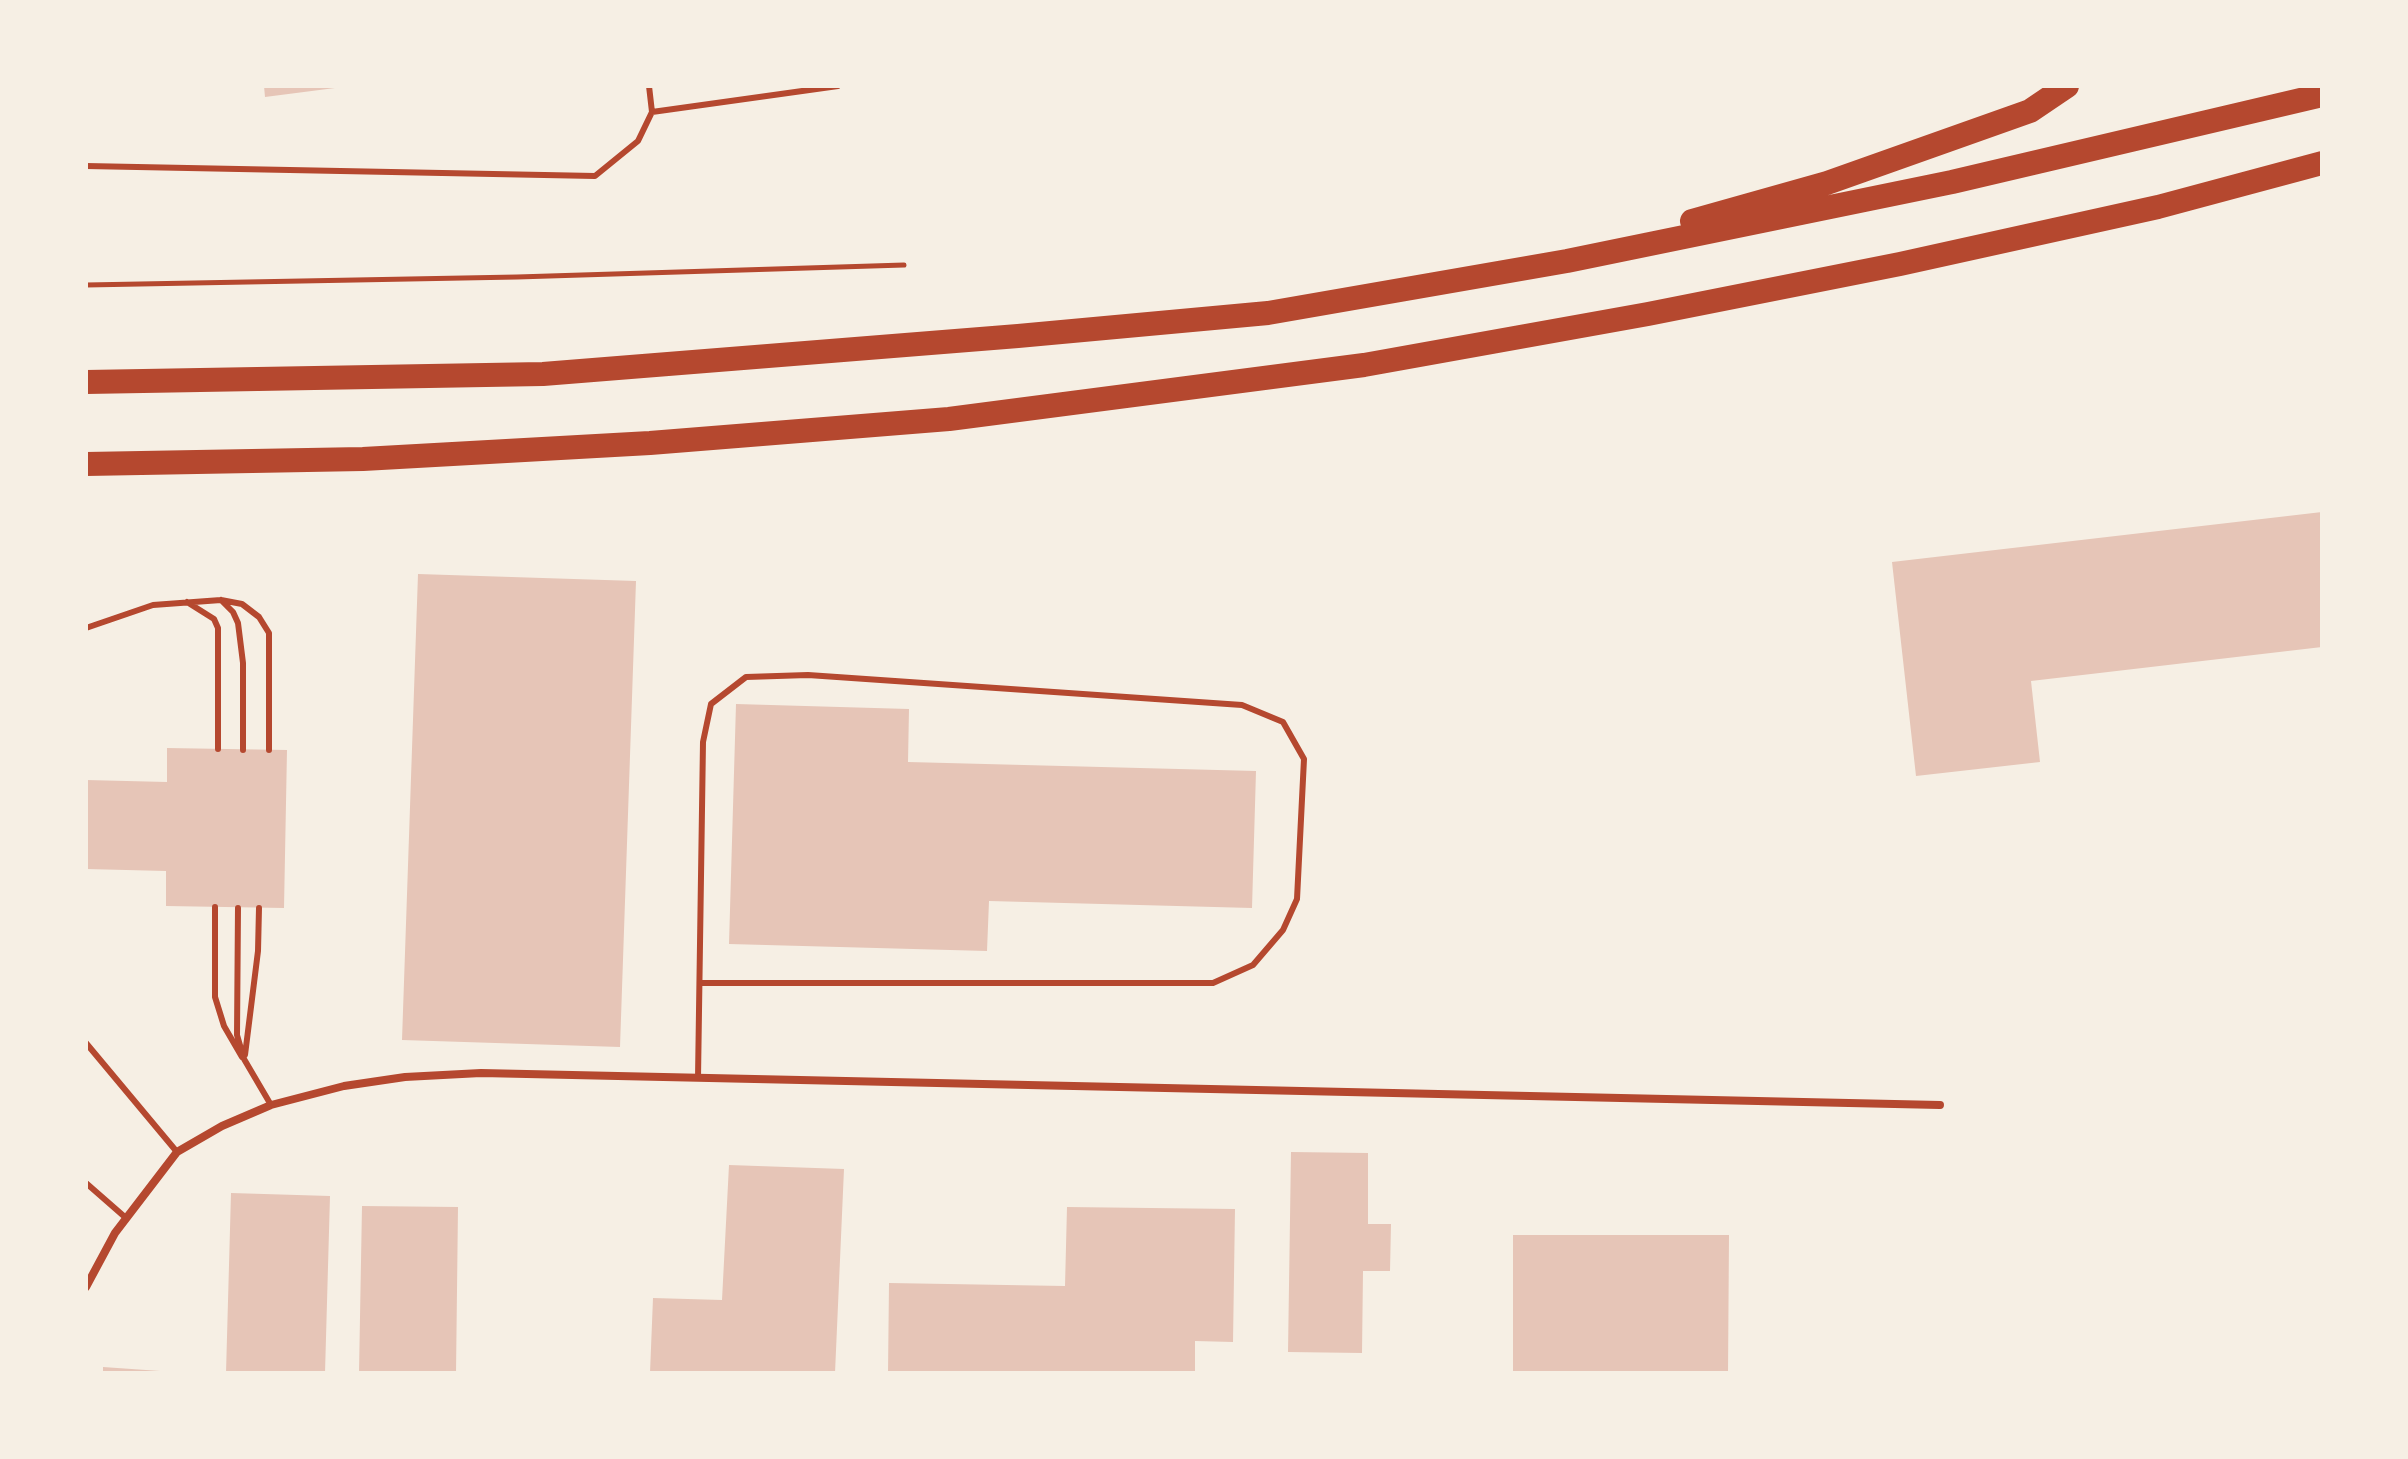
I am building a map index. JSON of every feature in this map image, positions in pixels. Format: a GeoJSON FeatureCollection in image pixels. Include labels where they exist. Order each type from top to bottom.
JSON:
{"type":"FeatureCollection","features":[{"type":"Feature","properties":{"kind":"highway"},"geometry":{"type":"LineString","coordinates":[[1567,261],[1827,183],[2030,111],[2067,86]]}},
{"type":"Feature","properties":{"kind":"highway"},"geometry":{"type":"LineString","coordinates":[[86,382],[543,374],[1268,313],[1567,261],[1952,182],[2322,95]]}},
{"type":"Feature","properties":{"kind":"highway"},"geometry":{"type":"LineString","coordinates":[[86,464],[363,459],[681,440],[949,419],[1364,365],[1648,314],[1900,264],[2158,207],[2322,163]]}},
{"type":"Feature","properties":{"kind":"street"},"geometry":{"type":"LineString","coordinates":[[86,1287],[126,1218],[177,1152],[222,1126],[271,1105],[344,1086],[405,1077],[481,1073],[1940,1105]]}},
{"type":"Feature","properties":{"kind":"lane"},"geometry":{"type":"LineString","coordinates":[[86,166],[595,176],[638,141],[652,112],[649,86]]}},
{"type":"Feature","properties":{"kind":"lane"},"geometry":{"type":"LineString","coordinates":[[652,112],[838,86]]}},
{"type":"Feature","properties":{"kind":"lane"},"geometry":{"type":"LineString","coordinates":[[221,600],[233,612],[238,623],[243,663],[243,750]]}},
{"type":"Feature","properties":{"kind":"lane"},"geometry":{"type":"LineString","coordinates":[[86,628],[153,605],[221,600],[242,604],[259,617],[269,633],[269,750]]}},
{"type":"Feature","properties":{"kind":"lane"},"geometry":{"type":"LineString","coordinates":[[187,602],[214,619],[218,628],[218,749]]}},
{"type":"Feature","properties":{"kind":"lane"},"geometry":{"type":"LineString","coordinates":[[698,1078],[703,742],[711,704],[746,677],[808,675],[1242,705],[1283,722],[1304,759],[1297,899],[1283,930],[1253,965],[1213,983],[700,983]]}},
{"type":"Feature","properties":{"kind":"lane"},"geometry":{"type":"LineString","coordinates":[[215,907],[215,997],[224,1026],[271,1105]]}},
{"type":"Feature","properties":{"kind":"lane"},"geometry":{"type":"LineString","coordinates":[[238,908],[236,1013],[237,1035],[244,1059]]}},
{"type":"Feature","properties":{"kind":"lane"},"geometry":{"type":"LineString","coordinates":[[244,1059],[258,951],[259,908]]}},
{"type":"Feature","properties":{"kind":"lane"},"geometry":{"type":"LineString","coordinates":[[86,1043],[177,1152]]}},
{"type":"Feature","properties":{"kind":"lane"},"geometry":{"type":"LineString","coordinates":[[86,1183],[126,1218]]}},
{"type":"Feature","properties":{"kind":"path"},"geometry":{"type":"LineString","coordinates":[[86,285],[904,265]]}},
{"type":"Feature","properties":{"kind":"building"},"geometry":{"type":"Polygon","coordinates":[[[264,86],[335,86],[335,88],[265,97],[264,86]]]}},
{"type":"Feature","properties":{"kind":"building"},"geometry":{"type":"Polygon","coordinates":[[[2322,512],[2322,647],[2031,681],[2040,762],[1916,776],[1892,562],[2322,512]]]}},
{"type":"Feature","properties":{"kind":"building"},"geometry":{"type":"Polygon","coordinates":[[[418,574],[636,581],[620,1047],[402,1040],[418,574]]]}},
{"type":"Feature","properties":{"kind":"building"},"geometry":{"type":"Polygon","coordinates":[[[736,704],[909,709],[908,762],[1256,771],[1252,908],[989,901],[987,951],[729,944],[736,704]]]}},
{"type":"Feature","properties":{"kind":"building"},"geometry":{"type":"Polygon","coordinates":[[[167,748],[287,750],[284,908],[166,906],[166,871],[86,869],[86,780],[167,782],[167,748]]]}},
{"type":"Feature","properties":{"kind":"building"},"geometry":{"type":"Polygon","coordinates":[[[1291,1152],[1368,1153],[1368,1224],[1391,1224],[1390,1271],[1363,1271],[1362,1353],[1288,1352],[1291,1152]]]}},
{"type":"Feature","properties":{"kind":"building"},"geometry":{"type":"Polygon","coordinates":[[[729,1165],[844,1169],[835,1373],[650,1373],[653,1298],[722,1300],[729,1165]]]}},
{"type":"Feature","properties":{"kind":"building"},"geometry":{"type":"Polygon","coordinates":[[[231,1193],[330,1196],[325,1373],[226,1373],[231,1193]]]}},
{"type":"Feature","properties":{"kind":"building"},"geometry":{"type":"Polygon","coordinates":[[[362,1206],[458,1207],[456,1373],[359,1373],[362,1206]]]}},
{"type":"Feature","properties":{"kind":"building"},"geometry":{"type":"Polygon","coordinates":[[[1067,1207],[1235,1209],[1233,1342],[1195,1341],[1195,1373],[888,1373],[889,1283],[1065,1286],[1067,1207]]]}},
{"type":"Feature","properties":{"kind":"building"},"geometry":{"type":"Polygon","coordinates":[[[1513,1235],[1729,1235],[1728,1373],[1513,1373],[1513,1235]]]}},
{"type":"Feature","properties":{"kind":"building"},"geometry":{"type":"Polygon","coordinates":[[[103,1367],[160,1371],[160,1373],[103,1373],[103,1367]]]}}]}
